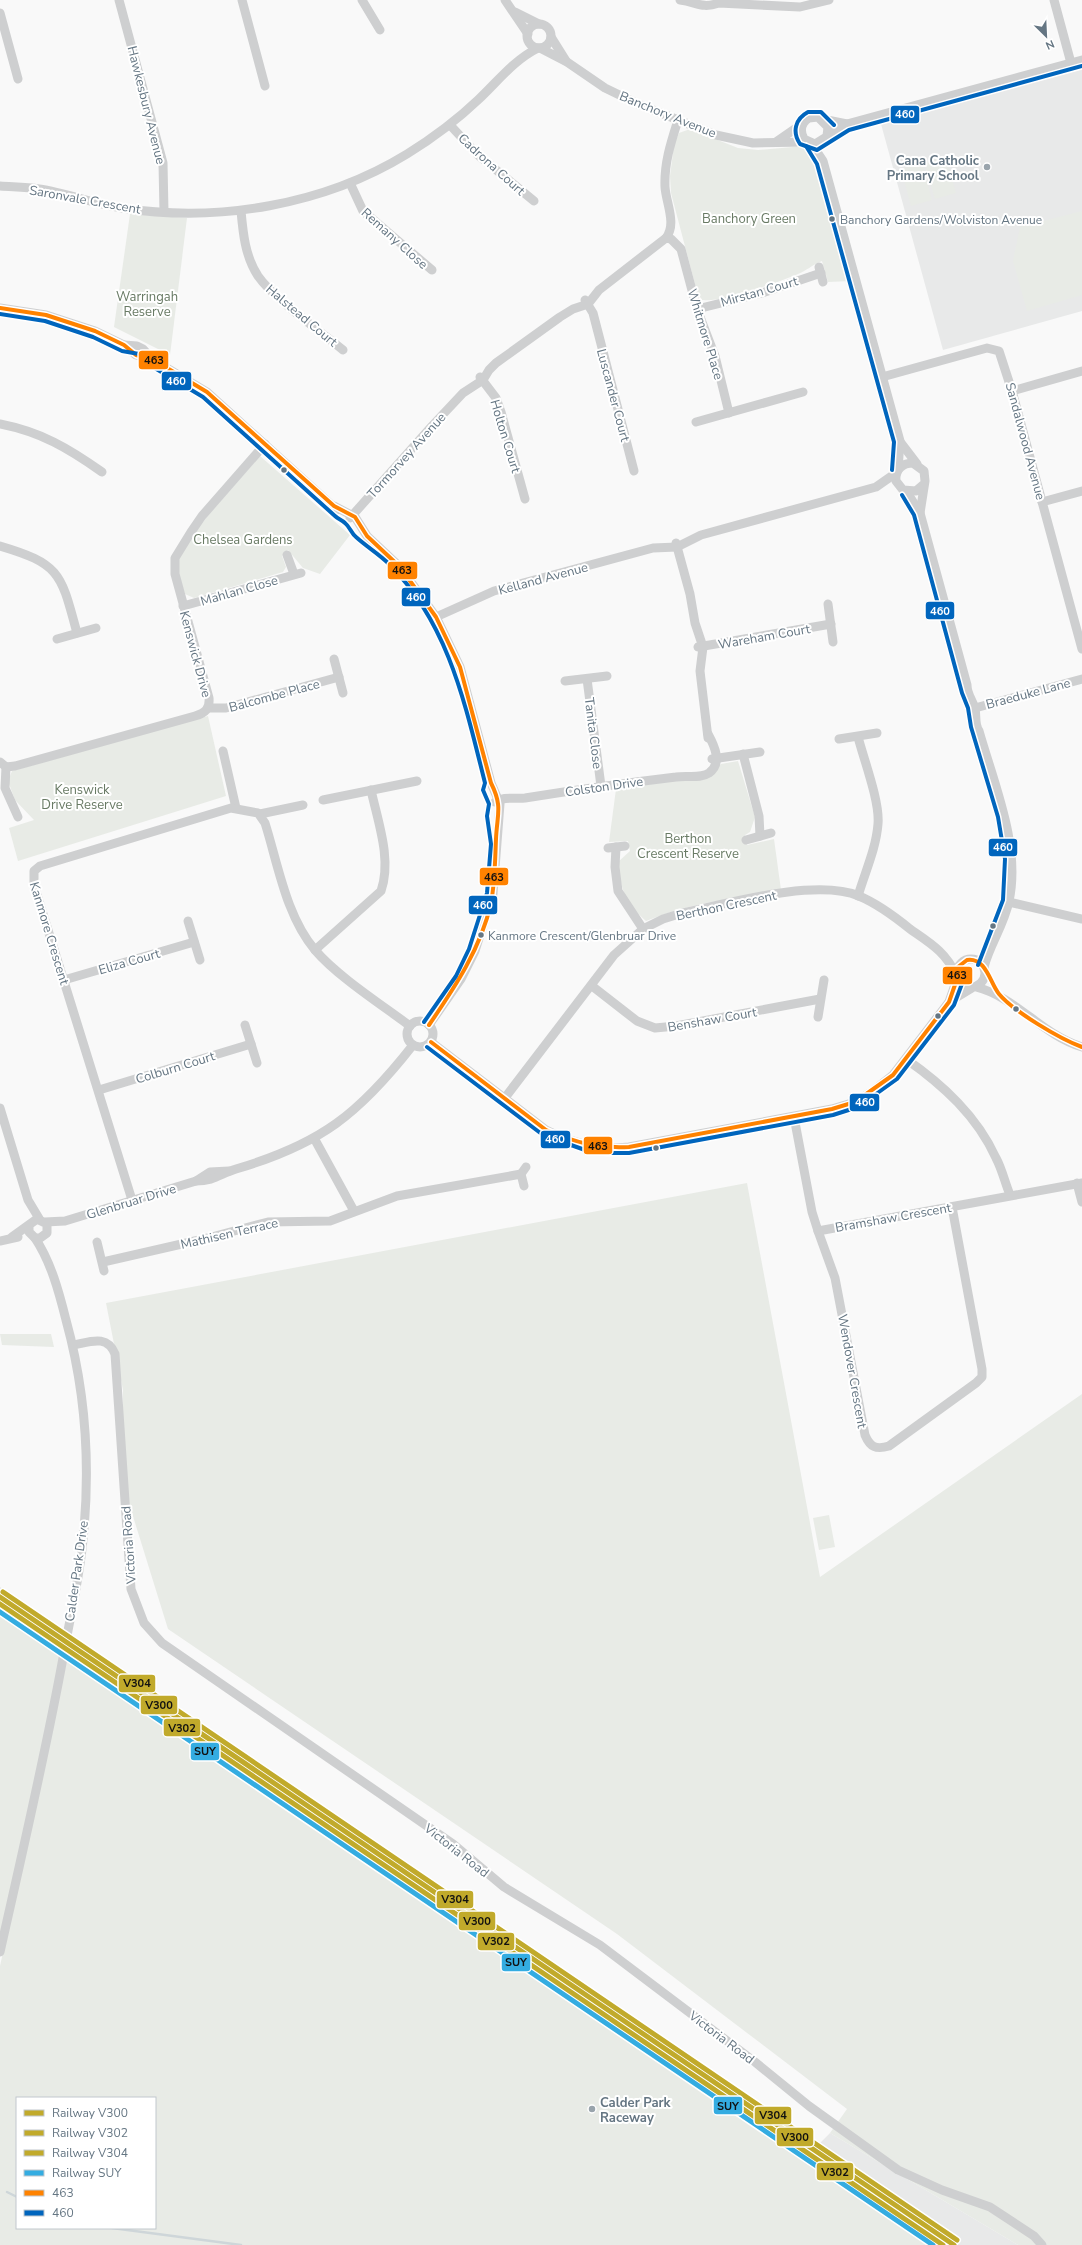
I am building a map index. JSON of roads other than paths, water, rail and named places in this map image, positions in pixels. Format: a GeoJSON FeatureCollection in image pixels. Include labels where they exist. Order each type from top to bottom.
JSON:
{"type":"FeatureCollection","features":[{"type":"Feature","properties":{"kind":"street","name":"Hawkesbury Avenue"},"geometry":{"type":"LineString","coordinates":[[119,0],[163,163],[166,202],[164,212]]}},
{"type":"Feature","properties":{"kind":"street"},"geometry":{"type":"LineString","coordinates":[[242,0],[265,86]]}},
{"type":"Feature","properties":{"kind":"street"},"geometry":{"type":"LineString","coordinates":[[362,0],[380,30]]}},
{"type":"Feature","properties":{"kind":"street"},"geometry":{"type":"LineString","coordinates":[[505,0],[515,12],[529,38],[539,48],[549,44],[551,37],[548,28],[515,12]]}},
{"type":"Feature","properties":{"kind":"street"},"geometry":{"type":"LineString","coordinates":[[688,0],[698,6],[709,6],[716,2],[800,7],[829,0]]}},
{"type":"Feature","properties":{"kind":"street"},"geometry":{"type":"LineString","coordinates":[[1054,0],[1071,63]]}},
{"type":"Feature","properties":{"kind":"street"},"geometry":{"type":"LineString","coordinates":[[0,14],[18,79]]}},
{"type":"Feature","properties":{"kind":"street"},"geometry":{"type":"LineString","coordinates":[[529,38],[532,27],[539,24]]}},
{"type":"Feature","properties":{"kind":"street","name":"Banchory Avenue"},"geometry":{"type":"LineString","coordinates":[[551,37],[567,62]]}},
{"type":"Feature","properties":{"kind":"street","name":"Saronvale Crescent"},"geometry":{"type":"LineString","coordinates":[[512,66],[529,38]]}},
{"type":"Feature","properties":{"kind":"street","name":"Saronvale Crescent"},"geometry":{"type":"LineString","coordinates":[[0,186],[39,189],[121,208],[164,212],[241,211],[297,200],[350,183],[406,155],[450,125],[512,66],[539,48]]}},
{"type":"Feature","properties":{"kind":"street","name":"Banchory Avenue"},"geometry":{"type":"LineString","coordinates":[[539,48],[567,62],[605,88],[678,120],[735,140],[753,143],[809,143]]}},
{"type":"Feature","properties":{"kind":"street"},"geometry":{"type":"LineString","coordinates":[[809,143],[820,143],[826,137],[847,124],[1082,60]]}},
{"type":"Feature","properties":{"kind":"street"},"geometry":{"type":"LineString","coordinates":[[776,142],[809,118],[847,124]]}},
{"type":"Feature","properties":{"kind":"street"},"geometry":{"type":"LineString","coordinates":[[822,119],[828,127],[823,161],[900,441],[925,476],[920,513]]}},
{"type":"Feature","properties":{"kind":"street"},"geometry":{"type":"LineString","coordinates":[[669,240],[671,230],[670,210],[666,192],[665,166],[678,120]]}},
{"type":"Feature","properties":{"kind":"street"},"geometry":{"type":"LineString","coordinates":[[802,124],[801,134],[823,161]]}},
{"type":"Feature","properties":{"kind":"street","name":"Cadrona Court"},"geometry":{"type":"LineString","coordinates":[[450,125],[478,155],[534,201]]}},
{"type":"Feature","properties":{"kind":"street","name":"Remany Close"},"geometry":{"type":"LineString","coordinates":[[350,183],[363,211],[432,270]]}},
{"type":"Feature","properties":{"kind":"street","name":"Halstead Court"},"geometry":{"type":"LineString","coordinates":[[241,211],[243,240],[257,275],[285,303],[343,350]]}},
{"type":"Feature","properties":{"kind":"street","name":"Tormorvey Avenue"},"geometry":{"type":"LineString","coordinates":[[351,516],[463,393],[464,387],[469,382],[482,378],[488,364],[504,357],[560,317],[567,308],[586,303],[596,288],[611,281],[669,240]]}},
{"type":"Feature","properties":{"kind":"street","name":"Whitmore Place"},"geometry":{"type":"LineString","coordinates":[[669,240],[684,256],[698,309],[715,356],[729,413]]}},
{"type":"Feature","properties":{"kind":"street","name":"Mirstan Court"},"geometry":{"type":"LineString","coordinates":[[698,309],[762,293],[821,274]]}},
{"type":"Feature","properties":{"kind":"street","name":"Luscander Court"},"geometry":{"type":"LineString","coordinates":[[586,303],[594,319],[634,471]]}},
{"type":"Feature","properties":{"kind":"street"},"geometry":{"type":"LineString","coordinates":[[0,308],[46,315],[95,331],[124,345],[137,346],[152,359],[207,392],[334,506],[351,516],[367,536],[400,567],[436,617],[460,667],[491,783],[489,789],[498,802],[493,816],[497,831],[494,881],[486,920],[475,951],[461,979],[429,1025]]}},
{"type":"Feature","properties":{"kind":"street","name":"Sandalwood Avenue"},"geometry":{"type":"LineString","coordinates":[[882,377],[992,348],[999,351],[1002,356],[1012,391],[1042,502],[1077,612],[1082,649]]}},
{"type":"Feature","properties":{"kind":"street"},"geometry":{"type":"LineString","coordinates":[[1012,391],[1082,371]]}},
{"type":"Feature","properties":{"kind":"street","name":"Holton Court"},"geometry":{"type":"LineString","coordinates":[[482,378],[496,398],[501,412],[525,499]]}},
{"type":"Feature","properties":{"kind":"street"},"geometry":{"type":"LineString","coordinates":[[696,422],[804,392]]}},
{"type":"Feature","properties":{"kind":"street"},"geometry":{"type":"LineString","coordinates":[[0,424],[42,435],[80,456],[102,472]]}},
{"type":"Feature","properties":{"kind":"street"},"geometry":{"type":"LineString","coordinates":[[900,441],[896,481],[920,513],[967,685],[968,698],[977,707],[975,720],[1012,851],[1012,885],[1009,902],[984,969],[984,978],[974,987],[949,1002]]}},
{"type":"Feature","properties":{"kind":"street","name":"Kenswick Drive"},"geometry":{"type":"LineString","coordinates":[[18,817],[5,788],[3,764],[16,766],[195,716],[204,713],[209,708],[209,698],[175,574],[175,558],[202,516],[265,444]]}},
{"type":"Feature","properties":{"kind":"street"},"geometry":{"type":"LineString","coordinates":[[897,471],[904,464],[917,464]]}},
{"type":"Feature","properties":{"kind":"street","name":"Kelland Avenue"},"geometry":{"type":"LineString","coordinates":[[876,486],[897,471]]}},
{"type":"Feature","properties":{"kind":"street"},"geometry":{"type":"LineString","coordinates":[[905,491],[916,491],[923,485]]}},
{"type":"Feature","properties":{"kind":"street","name":"Kelland Avenue"},"geometry":{"type":"LineString","coordinates":[[436,617],[494,591],[653,548],[665,541],[676,545],[685,536],[701,535],[876,486],[891,486],[905,491]]}},
{"type":"Feature","properties":{"kind":"street"},"geometry":{"type":"LineString","coordinates":[[1042,502],[1082,491]]}},
{"type":"Feature","properties":{"kind":"street"},"geometry":{"type":"LineString","coordinates":[[676,545],[690,594],[695,623],[693,631],[700,647],[697,664],[700,671],[708,734],[714,758],[760,752]]}},
{"type":"Feature","properties":{"kind":"street"},"geometry":{"type":"LineString","coordinates":[[0,546],[35,557],[49,565],[56,574],[67,595],[77,633]]}},
{"type":"Feature","properties":{"kind":"street","name":"Mahlan Close"},"geometry":{"type":"LineString","coordinates":[[183,606],[298,574],[287,555]]}},
{"type":"Feature","properties":{"kind":"street"},"geometry":{"type":"LineString","coordinates":[[828,604],[833,642]]}},
{"type":"Feature","properties":{"kind":"street","name":"Wareham Court"},"geometry":{"type":"LineString","coordinates":[[700,647],[831,624]]}},
{"type":"Feature","properties":{"kind":"street"},"geometry":{"type":"LineString","coordinates":[[57,639],[96,628]]}},
{"type":"Feature","properties":{"kind":"street"},"geometry":{"type":"LineString","coordinates":[[334,659],[343,693]]}},
{"type":"Feature","properties":{"kind":"street","name":"Tanita Close"},"geometry":{"type":"LineString","coordinates":[[565,681],[606,676]]}},
{"type":"Feature","properties":{"kind":"street","name":"Balcombe Place"},"geometry":{"type":"LineString","coordinates":[[209,708],[226,708],[339,677]]}},
{"type":"Feature","properties":{"kind":"street","name":"Tanita Close"},"geometry":{"type":"LineString","coordinates":[[587,679],[601,786]]}},
{"type":"Feature","properties":{"kind":"street","name":"Braeduke Lane"},"geometry":{"type":"LineString","coordinates":[[977,707],[1082,679]]}},
{"type":"Feature","properties":{"kind":"street"},"geometry":{"type":"LineString","coordinates":[[839,739],[877,733]]}},
{"type":"Feature","properties":{"kind":"street"},"geometry":{"type":"LineString","coordinates":[[858,737],[877,810],[878,824],[875,844],[858,896]]}},
{"type":"Feature","properties":{"kind":"street"},"geometry":{"type":"LineString","coordinates":[[223,751],[236,808]]}},
{"type":"Feature","properties":{"kind":"street"},"geometry":{"type":"LineString","coordinates":[[743,754],[759,816],[760,836]]}},
{"type":"Feature","properties":{"kind":"street","name":"Colston Drive"},"geometry":{"type":"LineString","coordinates":[[498,802],[601,786],[688,775],[703,770],[714,758]]}},
{"type":"Feature","properties":{"kind":"street"},"geometry":{"type":"LineString","coordinates":[[323,800],[418,781]]}},
{"type":"Feature","properties":{"kind":"street"},"geometry":{"type":"LineString","coordinates":[[315,950],[381,892],[386,879],[386,864],[371,790]]}},
{"type":"Feature","properties":{"kind":"street","name":"Kanmore Crescent"},"geometry":{"type":"LineString","coordinates":[[132,1200],[34,884],[33,875],[36,868],[218,811],[236,808],[260,814],[303,805]]}},
{"type":"Feature","properties":{"kind":"street"},"geometry":{"type":"LineString","coordinates":[[260,814],[265,823],[290,902],[299,924],[315,950],[334,968],[410,1026]]}},
{"type":"Feature","properties":{"kind":"street"},"geometry":{"type":"LineString","coordinates":[[746,840],[771,833]]}},
{"type":"Feature","properties":{"kind":"street"},"geometry":{"type":"LineString","coordinates":[[616,847],[615,867],[618,892],[642,929]]}},
{"type":"Feature","properties":{"kind":"street","name":"Berthon Crescent"},"geometry":{"type":"LineString","coordinates":[[504,1099],[592,986],[614,955],[642,929],[663,919],[679,914],[787,893],[830,889],[858,896],[883,908],[941,952],[950,961],[957,977]]}},
{"type":"Feature","properties":{"kind":"street"},"geometry":{"type":"LineString","coordinates":[[1009,902],[1082,919]]}},
{"type":"Feature","properties":{"kind":"street"},"geometry":{"type":"LineString","coordinates":[[188,921],[200,960]]}},
{"type":"Feature","properties":{"kind":"street","name":"Eliza Court"},"geometry":{"type":"LineString","coordinates":[[64,980],[194,942]]}},
{"type":"Feature","properties":{"kind":"street"},"geometry":{"type":"LineString","coordinates":[[431,1042],[536,1124],[555,1134],[578,1143],[610,1148],[641,1145],[794,1117],[832,1109],[855,1102],[873,1091],[893,1075],[906,1059],[949,1002],[960,963],[992,945]]}},
{"type":"Feature","properties":{"kind":"street","name":"Berthon Crescent"},"geometry":{"type":"LineString","coordinates":[[941,952],[954,957],[969,959]]}},
{"type":"Feature","properties":{"kind":"street"},"geometry":{"type":"LineString","coordinates":[[969,959],[978,961],[1000,996]]}},
{"type":"Feature","properties":{"kind":"street"},"geometry":{"type":"LineString","coordinates":[[957,977],[963,986],[974,987],[1000,996],[1052,1034],[1069,1043],[1082,1047]]}},
{"type":"Feature","properties":{"kind":"street"},"geometry":{"type":"LineString","coordinates":[[818,1017],[824,980]]}},
{"type":"Feature","properties":{"kind":"street","name":"Benshaw Court"},"geometry":{"type":"LineString","coordinates":[[592,986],[637,1021],[655,1028],[676,1026],[820,999]]}},
{"type":"Feature","properties":{"kind":"street"},"geometry":{"type":"LineString","coordinates":[[422,1022],[429,1025],[433,1031],[431,1042],[424,1046],[413,1045],[408,1038],[410,1026],[422,1022]]}},
{"type":"Feature","properties":{"kind":"street"},"geometry":{"type":"LineString","coordinates":[[245,1024],[257,1063]]}},
{"type":"Feature","properties":{"kind":"street","name":"Colburn Court"},"geometry":{"type":"LineString","coordinates":[[99,1090],[251,1044]]}},
{"type":"Feature","properties":{"kind":"street","name":"Glenbruar Drive"},"geometry":{"type":"LineString","coordinates":[[46,1234],[65,1221],[196,1181],[210,1172],[230,1171],[272,1158],[314,1138],[344,1119],[368,1099],[413,1045]]}},
{"type":"Feature","properties":{"kind":"street"},"geometry":{"type":"LineString","coordinates":[[906,1059],[942,1086],[962,1106],[983,1134],[996,1158],[1010,1195]]}},
{"type":"Feature","properties":{"kind":"street"},"geometry":{"type":"LineString","coordinates":[[0,1108],[28,1200],[29,1232],[34,1238]]}},
{"type":"Feature","properties":{"kind":"street","name":"Bramshaw Crescent"},"geometry":{"type":"LineString","coordinates":[[794,1117],[812,1212],[818,1230],[1080,1183]]}},
{"type":"Feature","properties":{"kind":"street"},"geometry":{"type":"LineString","coordinates":[[314,1138],[354,1211]]}},
{"type":"Feature","properties":{"kind":"street","name":"Mathisen Terrace"},"geometry":{"type":"LineString","coordinates":[[97,1242],[103,1267],[268,1222],[320,1223],[330,1221],[383,1200],[413,1192],[524,1170],[524,1186]]}},
{"type":"Feature","properties":{"kind":"street"},"geometry":{"type":"LineString","coordinates":[[1080,1183],[1082,1202]]}},
{"type":"Feature","properties":{"kind":"street"},"geometry":{"type":"LineString","coordinates":[[12,1237],[40,1238],[46,1234],[48,1227],[42,1221],[28,1200]]}},
{"type":"Feature","properties":{"kind":"street","name":"Wendover Crescent"},"geometry":{"type":"LineString","coordinates":[[818,1230],[835,1278],[864,1435],[872,1447],[881,1448],[889,1446],[976,1383],[982,1377],[982,1369],[952,1207]]}},
{"type":"Feature","properties":{"kind":"street"},"geometry":{"type":"LineString","coordinates":[[0,1241],[12,1237],[29,1224],[42,1221]]}},
{"type":"Feature","properties":{"kind":"street","name":"Glenbruar Drive"},"geometry":{"type":"LineString","coordinates":[[42,1221],[65,1221]]}},
{"type":"Feature","properties":{"kind":"street","name":"Calder Park Drive"},"geometry":{"type":"LineString","coordinates":[[46,1234],[47,1260]]}},
{"type":"Feature","properties":{"kind":"street","name":"Calder Park Drive"},"geometry":{"type":"LineString","coordinates":[[0,1952],[54,1706],[80,1563],[88,1452],[85,1412],[73,1345],[47,1260],[34,1238]]}},
{"type":"Feature","properties":{"kind":"street","name":"Victoria Road"},"geometry":{"type":"LineString","coordinates":[[73,1345],[101,1340],[110,1344],[115,1354],[131,1589],[144,1622],[162,1643],[453,1844],[504,1888],[600,1945],[754,2062],[809,2106],[898,2170],[942,2190],[990,2207],[1034,2236],[1042,2245]]}},
{"type":"Feature","properties":{"kind":"waterway"},"geometry":{"type":"LineString","coordinates":[[7,2192],[16,2196]]}},
{"type":"Feature","properties":{"kind":"waterway"},"geometry":{"type":"LineString","coordinates":[[120,2229],[241,2245]]}},
{"type":"Feature","properties":{"kind":"rail line","name":"V304"},"geometry":{"type":"LineString","coordinates":[[3,1592],[957,2240]]}},
{"type":"Feature","properties":{"kind":"rail line","name":"V300"},"geometry":{"type":"LineString","coordinates":[[0,1597],[954,2245]]}},
{"type":"Feature","properties":{"kind":"rail line","name":"V302"},"geometry":{"type":"LineString","coordinates":[[0,1604],[943,2245]]}},
{"type":"Feature","properties":{"kind":"rail line","name":"SUY"},"geometry":{"type":"LineString","coordinates":[[0,1612],[933,2245]]}},
{"type":"Feature","properties":{"kind":"place","name":"Cana Catholic Primary School"},"geometry":{"type":"Point","coordinates":[987,167]}},
{"type":"Feature","properties":{"kind":"place","name":"Banchory Gardens/Wolviston Avenue"},"geometry":{"type":"Point","coordinates":[832,219]}},
{"type":"Feature","properties":{"kind":"place","name":"Kanmore Crescent/Glenbruar Drive"},"geometry":{"type":"Point","coordinates":[481,935]}},
{"type":"Feature","properties":{"kind":"place","name":"Calder Park Raceway"},"geometry":{"type":"Point","coordinates":[592,2109]}},
{"type":"Feature","properties":{"kind":"park label","name":"Banchory Green"},"geometry":{"type":"Point","coordinates":[749,218]}},
{"type":"Feature","properties":{"kind":"park label","name":"Warringah Reserve"},"geometry":{"type":"Point","coordinates":[147,304]}},
{"type":"Feature","properties":{"kind":"park label","name":"Chelsea Gardens"},"geometry":{"type":"Point","coordinates":[243,539]}},
{"type":"Feature","properties":{"kind":"park label","name":"Kenswick Drive Reserve"},"geometry":{"type":"Point","coordinates":[82,796]}},
{"type":"Feature","properties":{"kind":"park label","name":"Berthon Crescent Reserve"},"geometry":{"type":"Point","coordinates":[688,846]}}]}
